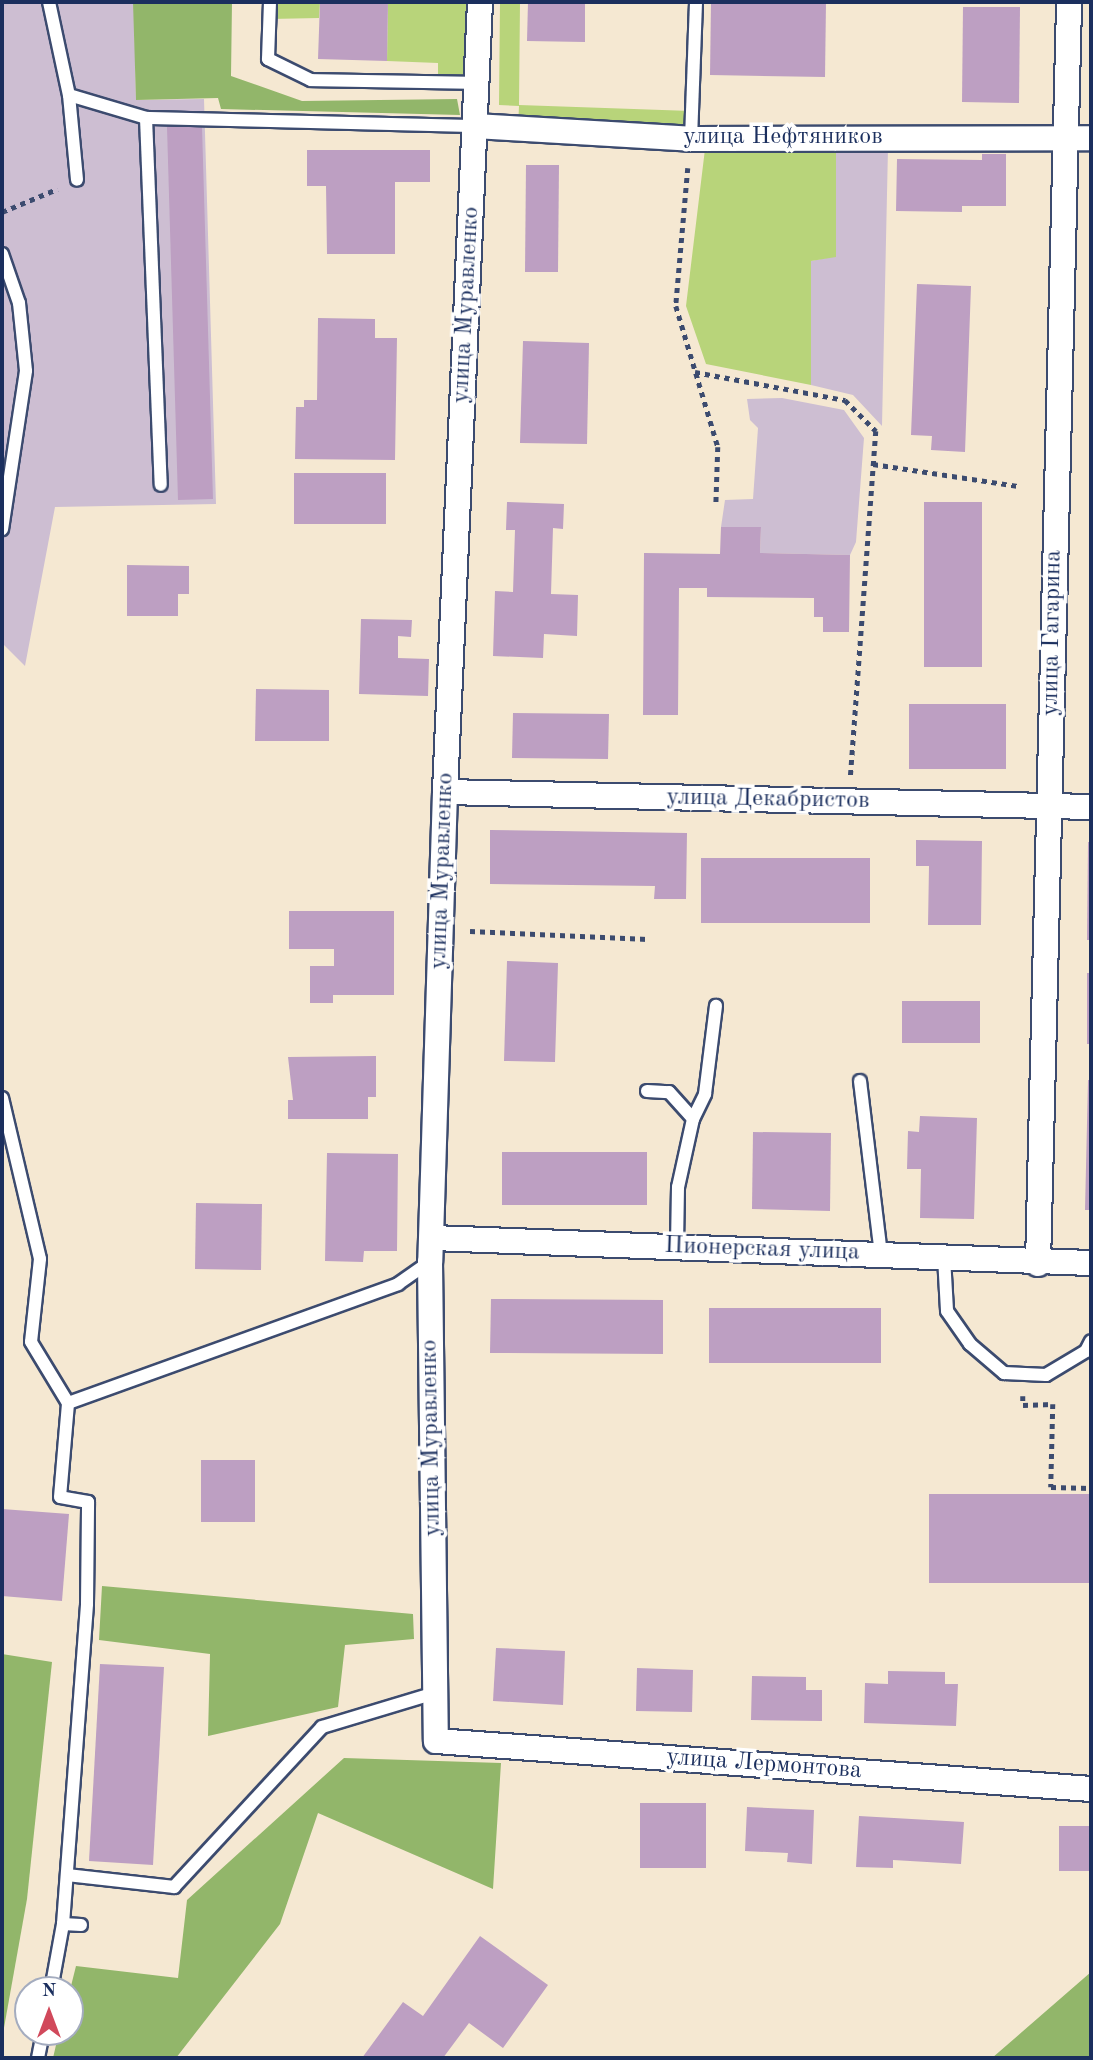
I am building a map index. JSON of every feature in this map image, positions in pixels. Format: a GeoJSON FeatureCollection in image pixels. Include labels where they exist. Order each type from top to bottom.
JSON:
{"type":"FeatureCollection","features":[{"type":"Feature","properties":{"kind":"street","name":"улица Муравленко"},"geometry":{"type":"LineString","coordinates":[[436,1741],[432,1250],[445,792],[480,2]]}},
{"type":"Feature","properties":{"kind":"street","name":"улица Гагарина"},"geometry":{"type":"LineString","coordinates":[[1038,1264],[1069,2]]}},
{"type":"Feature","properties":{"kind":"street","name":"улица Нефтяников"},"geometry":{"type":"LineString","coordinates":[[475,126],[691,139],[1091,138]]}},
{"type":"Feature","properties":{"kind":"street","name":"улица Декабристов"},"geometry":{"type":"LineString","coordinates":[[445,792],[1091,807]]}},
{"type":"Feature","properties":{"kind":"street","name":"Пионерская улица"},"geometry":{"type":"LineString","coordinates":[[432,1250],[677,1247],[944,1257],[1038,1264],[1091,1263]]}},
{"type":"Feature","properties":{"kind":"street","name":"улица Лермонтова"},"geometry":{"type":"LineString","coordinates":[[436,1741],[1091,1789]]}},
{"type":"Feature","properties":{"kind":"lane"},"geometry":{"type":"LineString","coordinates":[[48,2],[69,95],[77,180]]}},
{"type":"Feature","properties":{"kind":"lane"},"geometry":{"type":"LineString","coordinates":[[270,2],[268,59],[311,80],[477,83]]}},
{"type":"Feature","properties":{"kind":"lane"},"geometry":{"type":"LineString","coordinates":[[691,139],[696,2]]}},
{"type":"Feature","properties":{"kind":"lane"},"geometry":{"type":"LineString","coordinates":[[69,95],[146,118],[475,126]]}},
{"type":"Feature","properties":{"kind":"lane"},"geometry":{"type":"LineString","coordinates":[[146,118],[162,485]]}},
{"type":"Feature","properties":{"kind":"lane"},"geometry":{"type":"LineString","coordinates":[[2,254],[19,303],[26,371],[2,529]]}},
{"type":"Feature","properties":{"kind":"lane"},"geometry":{"type":"LineString","coordinates":[[677,1247],[678,1187],[693,1119],[705,1094],[716,1006]]}},
{"type":"Feature","properties":{"kind":"lane"},"geometry":{"type":"LineString","coordinates":[[860,1081],[881,1255]]}},
{"type":"Feature","properties":{"kind":"lane"},"geometry":{"type":"LineString","coordinates":[[647,1091],[669,1092],[693,1119]]}},
{"type":"Feature","properties":{"kind":"lane"},"geometry":{"type":"LineString","coordinates":[[2,1098],[40,1259],[31,1342],[68,1403],[60,1497],[88,1502],[87,1604],[63,1924],[54,1976]]}},
{"type":"Feature","properties":{"kind":"lane"},"geometry":{"type":"LineString","coordinates":[[68,1403],[398,1284],[432,1250]]}},
{"type":"Feature","properties":{"kind":"lane"},"geometry":{"type":"LineString","coordinates":[[944,1257],[947,1311],[970,1344],[1004,1373],[1046,1375],[1086,1351],[1091,1341]]}},
{"type":"Feature","properties":{"kind":"lane"},"geometry":{"type":"LineString","coordinates":[[67,1874],[174,1886],[322,1727],[435,1693]]}},
{"type":"Feature","properties":{"kind":"lane"},"geometry":{"type":"LineString","coordinates":[[63,1924],[81,1925]]}},
{"type":"Feature","properties":{"kind":"path"},"geometry":{"type":"LineString","coordinates":[[691,139],[676,306],[718,447],[716,506]]}},
{"type":"Feature","properties":{"kind":"path"},"geometry":{"type":"LineString","coordinates":[[2,212],[77,180]]}},
{"type":"Feature","properties":{"kind":"path"},"geometry":{"type":"LineString","coordinates":[[695,372],[845,400],[876,431],[850,802]]}},
{"type":"Feature","properties":{"kind":"path"},"geometry":{"type":"LineString","coordinates":[[873,464],[1019,486]]}},
{"type":"Feature","properties":{"kind":"path"},"geometry":{"type":"LineString","coordinates":[[441,930],[648,939]]}},
{"type":"Feature","properties":{"kind":"path"},"geometry":{"type":"LineString","coordinates":[[1023,1374],[1023,1405],[1054,1404],[1051,1487],[1091,1488]]}},
{"type":"Feature","properties":{"kind":"shaded area"},"geometry":{"type":"Polygon","coordinates":[[[2,2],[134,2],[136,100],[204,99],[216,504],[55,507],[25,666],[2,643],[2,2]]]}},
{"type":"Feature","properties":{"kind":"shaded area"},"geometry":{"type":"Polygon","coordinates":[[[836,148],[888,148],[882,426],[853,395],[811,385],[811,261],[836,256],[836,148]]]}},
{"type":"Feature","properties":{"kind":"shaded area"},"geometry":{"type":"Polygon","coordinates":[[[782,398],[844,410],[864,438],[856,542],[850,555],[760,553],[761,527],[721,527],[725,500],[753,499],[758,428],[750,420],[747,399],[782,398]]]}},
{"type":"Feature","properties":{"kind":"green space"},"geometry":{"type":"Polygon","coordinates":[[[133,2],[232,2],[231,76],[302,101],[457,99],[460,115],[221,109],[218,98],[136,100],[133,2]]]}},
{"type":"Feature","properties":{"kind":"green space"},"geometry":{"type":"Polygon","coordinates":[[[270,2],[320,2],[319,18],[270,19],[270,2]]]}},
{"type":"Feature","properties":{"kind":"green space"},"geometry":{"type":"Polygon","coordinates":[[[388,2],[479,2],[477,83],[438,82],[438,63],[387,61],[388,2]]]}},
{"type":"Feature","properties":{"kind":"green space"},"geometry":{"type":"Polygon","coordinates":[[[500,2],[520,2],[519,105],[691,111],[691,139],[518,128],[519,106],[499,105],[500,2]]]}},
{"type":"Feature","properties":{"kind":"green space"},"geometry":{"type":"Polygon","coordinates":[[[836,148],[836,257],[811,261],[811,385],[706,364],[686,306],[705,149],[836,148]]]}},
{"type":"Feature","properties":{"kind":"green space"},"geometry":{"type":"Polygon","coordinates":[[[102,1586],[413,1614],[414,1639],[345,1645],[338,1707],[208,1736],[210,1654],[99,1640],[102,1586]]]}},
{"type":"Feature","properties":{"kind":"green space"},"geometry":{"type":"Polygon","coordinates":[[[2,1654],[52,1662],[27,1899],[2,2039],[2,1654]]]}},
{"type":"Feature","properties":{"kind":"green space"},"geometry":{"type":"Polygon","coordinates":[[[344,1758],[501,1763],[493,1889],[318,1813],[280,1924],[176,2058],[53,2058],[56,2046],[84,2046],[84,1976],[74,1976],[76,1966],[178,1978],[187,1900],[344,1758]]]}},
{"type":"Feature","properties":{"kind":"green space"},"geometry":{"type":"Polygon","coordinates":[[[1091,1972],[1091,2058],[992,2058],[1091,1972]]]}},
{"type":"Feature","properties":{"kind":"building"},"geometry":{"type":"Polygon","coordinates":[[[320,2],[388,2],[387,61],[318,59],[320,2]]]}},
{"type":"Feature","properties":{"kind":"building"},"geometry":{"type":"Polygon","coordinates":[[[528,2],[585,2],[585,42],[527,41],[528,2]]]}},
{"type":"Feature","properties":{"kind":"building"},"geometry":{"type":"Polygon","coordinates":[[[711,2],[826,2],[825,77],[710,75],[711,2]]]}},
{"type":"Feature","properties":{"kind":"building"},"geometry":{"type":"Polygon","coordinates":[[[963,7],[1020,7],[1019,103],[962,102],[963,7]]]}},
{"type":"Feature","properties":{"kind":"building"},"geometry":{"type":"Polygon","coordinates":[[[182,119],[202,127],[213,499],[178,500],[167,127],[182,119]]]}},
{"type":"Feature","properties":{"kind":"building"},"geometry":{"type":"Polygon","coordinates":[[[307,150],[430,150],[430,182],[395,182],[395,254],[327,254],[326,186],[307,186],[307,150]]]}},
{"type":"Feature","properties":{"kind":"building"},"geometry":{"type":"Polygon","coordinates":[[[982,154],[1006,154],[1006,206],[962,206],[962,212],[896,211],[897,159],[982,160],[982,154]]]}},
{"type":"Feature","properties":{"kind":"building"},"geometry":{"type":"Polygon","coordinates":[[[526,165],[559,165],[558,272],[525,272],[526,165]]]}},
{"type":"Feature","properties":{"kind":"building"},"geometry":{"type":"Polygon","coordinates":[[[917,284],[971,286],[965,452],[931,450],[932,436],[911,435],[917,284]]]}},
{"type":"Feature","properties":{"kind":"building"},"geometry":{"type":"Polygon","coordinates":[[[318,318],[375,319],[375,338],[397,338],[395,460],[295,459],[296,407],[304,407],[304,400],[317,400],[318,318]]]}},
{"type":"Feature","properties":{"kind":"building"},"geometry":{"type":"Polygon","coordinates":[[[523,341],[589,343],[587,444],[520,443],[523,341]]]}},
{"type":"Feature","properties":{"kind":"building"},"geometry":{"type":"Polygon","coordinates":[[[294,473],[386,473],[386,524],[294,524],[294,473]]]}},
{"type":"Feature","properties":{"kind":"building"},"geometry":{"type":"Polygon","coordinates":[[[507,502],[564,504],[563,529],[553,528],[551,594],[578,595],[577,636],[544,634],[543,658],[493,656],[495,591],[513,592],[515,530],[506,530],[507,502]]]}},
{"type":"Feature","properties":{"kind":"building"},"geometry":{"type":"Polygon","coordinates":[[[924,502],[982,502],[982,667],[924,667],[924,502]]]}},
{"type":"Feature","properties":{"kind":"building"},"geometry":{"type":"Polygon","coordinates":[[[721,527],[761,527],[760,553],[850,555],[849,632],[823,632],[823,617],[814,617],[814,598],[707,597],[707,588],[679,588],[678,715],[643,715],[644,553],[720,554],[721,527]]]}},
{"type":"Feature","properties":{"kind":"building"},"geometry":{"type":"Polygon","coordinates":[[[127,565],[189,566],[189,594],[178,594],[178,616],[127,616],[127,565]]]}},
{"type":"Feature","properties":{"kind":"building"},"geometry":{"type":"Polygon","coordinates":[[[361,619],[412,620],[411,637],[398,636],[398,658],[429,659],[428,696],[359,694],[361,619]]]}},
{"type":"Feature","properties":{"kind":"building"},"geometry":{"type":"Polygon","coordinates":[[[256,689],[329,690],[329,741],[255,741],[256,689]]]}},
{"type":"Feature","properties":{"kind":"building"},"geometry":{"type":"Polygon","coordinates":[[[909,704],[1006,704],[1006,769],[909,769],[909,704]]]}},
{"type":"Feature","properties":{"kind":"building"},"geometry":{"type":"Polygon","coordinates":[[[513,713],[609,714],[608,759],[512,758],[513,713]]]}},
{"type":"Feature","properties":{"kind":"building"},"geometry":{"type":"Polygon","coordinates":[[[490,830],[687,833],[686,899],[654,899],[655,886],[490,884],[490,830]]]}},
{"type":"Feature","properties":{"kind":"building"},"geometry":{"type":"Polygon","coordinates":[[[916,840],[982,841],[981,925],[928,925],[929,866],[916,866],[916,840]]]}},
{"type":"Feature","properties":{"kind":"building"},"geometry":{"type":"Polygon","coordinates":[[[1088,842],[1091,842],[1091,940],[1087,940],[1088,842]]]}},
{"type":"Feature","properties":{"kind":"building"},"geometry":{"type":"Polygon","coordinates":[[[701,858],[870,858],[870,923],[701,923],[701,858]]]}},
{"type":"Feature","properties":{"kind":"building"},"geometry":{"type":"Polygon","coordinates":[[[289,911],[394,911],[394,995],[333,995],[333,1003],[310,1003],[310,966],[334,966],[334,949],[289,949],[289,911]]]}},
{"type":"Feature","properties":{"kind":"building"},"geometry":{"type":"Polygon","coordinates":[[[507,961],[558,963],[555,1062],[504,1061],[507,961]]]}},
{"type":"Feature","properties":{"kind":"building"},"geometry":{"type":"Polygon","coordinates":[[[1087,973],[1091,973],[1091,1044],[1087,1044],[1087,973]]]}},
{"type":"Feature","properties":{"kind":"building"},"geometry":{"type":"Polygon","coordinates":[[[902,1001],[980,1001],[980,1043],[902,1043],[902,1001]]]}},
{"type":"Feature","properties":{"kind":"building"},"geometry":{"type":"Polygon","coordinates":[[[376,1056],[376,1097],[368,1097],[368,1119],[288,1119],[288,1100],[293,1100],[288,1057],[376,1056]]]}},
{"type":"Feature","properties":{"kind":"building"},"geometry":{"type":"Polygon","coordinates":[[[1088,1080],[1091,1080],[1091,1210],[1085,1210],[1088,1080]]]}},
{"type":"Feature","properties":{"kind":"building"},"geometry":{"type":"Polygon","coordinates":[[[920,1116],[977,1118],[974,1219],[920,1218],[921,1169],[907,1169],[908,1131],[919,1132],[920,1116]]]}},
{"type":"Feature","properties":{"kind":"building"},"geometry":{"type":"Polygon","coordinates":[[[753,1132],[831,1133],[830,1211],[752,1209],[753,1132]]]}},
{"type":"Feature","properties":{"kind":"building"},"geometry":{"type":"Polygon","coordinates":[[[502,1152],[647,1152],[647,1205],[502,1205],[502,1152]]]}},
{"type":"Feature","properties":{"kind":"building"},"geometry":{"type":"Polygon","coordinates":[[[327,1153],[398,1154],[397,1251],[364,1251],[363,1262],[325,1261],[327,1153]]]}},
{"type":"Feature","properties":{"kind":"building"},"geometry":{"type":"Polygon","coordinates":[[[196,1203],[262,1204],[261,1270],[195,1269],[196,1203]]]}},
{"type":"Feature","properties":{"kind":"building"},"geometry":{"type":"Polygon","coordinates":[[[491,1299],[663,1300],[663,1354],[490,1353],[491,1299]]]}},
{"type":"Feature","properties":{"kind":"building"},"geometry":{"type":"Polygon","coordinates":[[[709,1308],[881,1308],[881,1363],[709,1363],[709,1308]]]}},
{"type":"Feature","properties":{"kind":"building"},"geometry":{"type":"Polygon","coordinates":[[[201,1460],[255,1460],[255,1522],[201,1522],[201,1460]]]}},
{"type":"Feature","properties":{"kind":"building"},"geometry":{"type":"Polygon","coordinates":[[[929,1494],[1091,1494],[1091,1583],[929,1583],[929,1494]]]}},
{"type":"Feature","properties":{"kind":"building"},"geometry":{"type":"Polygon","coordinates":[[[2,1509],[69,1514],[62,1601],[2,1596],[2,1509]]]}},
{"type":"Feature","properties":{"kind":"building"},"geometry":{"type":"Polygon","coordinates":[[[496,1648],[565,1651],[563,1705],[493,1701],[496,1648]]]}},
{"type":"Feature","properties":{"kind":"building"},"geometry":{"type":"Polygon","coordinates":[[[100,1664],[164,1667],[153,1865],[89,1861],[100,1664]]]}},
{"type":"Feature","properties":{"kind":"building"},"geometry":{"type":"Polygon","coordinates":[[[637,1668],[693,1670],[692,1712],[636,1711],[637,1668]]]}},
{"type":"Feature","properties":{"kind":"building"},"geometry":{"type":"Polygon","coordinates":[[[888,1671],[945,1672],[945,1684],[958,1684],[956,1726],[864,1723],[865,1683],[888,1684],[888,1671]]]}},
{"type":"Feature","properties":{"kind":"building"},"geometry":{"type":"Polygon","coordinates":[[[752,1676],[806,1677],[806,1690],[822,1690],[822,1721],[751,1720],[752,1676]]]}},
{"type":"Feature","properties":{"kind":"building"},"geometry":{"type":"Polygon","coordinates":[[[640,1803],[706,1803],[706,1868],[640,1868],[640,1803]]]}},
{"type":"Feature","properties":{"kind":"building"},"geometry":{"type":"Polygon","coordinates":[[[747,1807],[814,1810],[812,1864],[787,1862],[788,1853],[745,1851],[747,1807]]]}},
{"type":"Feature","properties":{"kind":"building"},"geometry":{"type":"Polygon","coordinates":[[[859,1816],[964,1822],[961,1864],[893,1860],[893,1868],[856,1867],[859,1816]]]}},
{"type":"Feature","properties":{"kind":"building"},"geometry":{"type":"Polygon","coordinates":[[[1059,1826],[1091,1826],[1091,1871],[1059,1871],[1059,1826]]]}},
{"type":"Feature","properties":{"kind":"building"},"geometry":{"type":"Polygon","coordinates":[[[480,1936],[548,1985],[503,2048],[469,2023],[443,2058],[362,2058],[403,2002],[423,2016],[480,1936]]]}}]}
